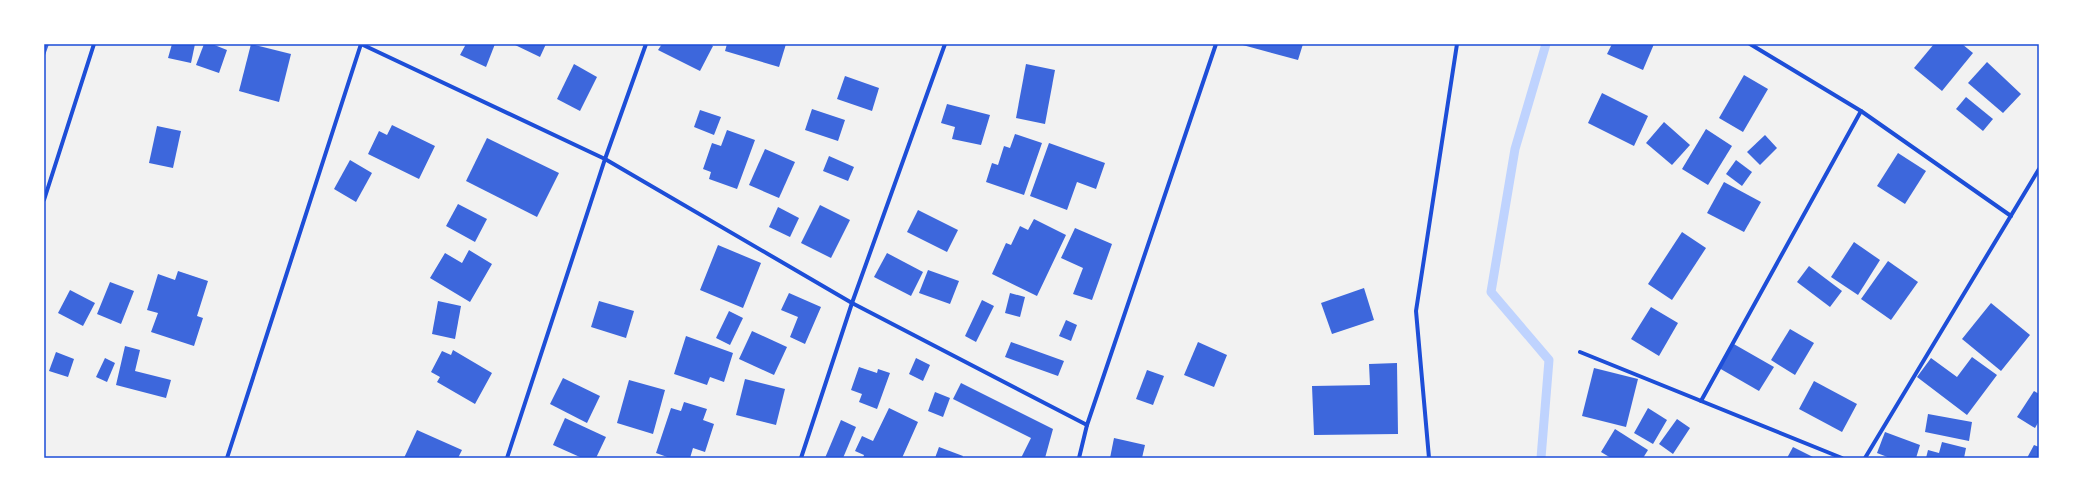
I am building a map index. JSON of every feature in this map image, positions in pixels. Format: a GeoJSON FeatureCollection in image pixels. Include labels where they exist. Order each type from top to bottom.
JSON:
{"type":"FeatureCollection","features":[{"type":"Feature","properties":{"kind":"street"},"geometry":{"type":"LineString","coordinates":[[44,200],[94,44]]}},
{"type":"Feature","properties":{"kind":"street"},"geometry":{"type":"LineString","coordinates":[[227,458],[361,44],[605,159],[852,303],[1087,424]]}},
{"type":"Feature","properties":{"kind":"street"},"geometry":{"type":"LineString","coordinates":[[507,458],[605,159],[646,44]]}},
{"type":"Feature","properties":{"kind":"street"},"geometry":{"type":"LineString","coordinates":[[801,458],[852,303],[945,44]]}},
{"type":"Feature","properties":{"kind":"street"},"geometry":{"type":"LineString","coordinates":[[1079,458],[1087,424],[1216,44]]}},
{"type":"Feature","properties":{"kind":"street"},"geometry":{"type":"LineString","coordinates":[[1429,458],[1416,311],[1458,44]]}},
{"type":"Feature","properties":{"kind":"street"},"geometry":{"type":"LineString","coordinates":[[1750,44],[1861,112],[2011,216]]}},
{"type":"Feature","properties":{"kind":"street"},"geometry":{"type":"LineString","coordinates":[[1701,401],[1861,112]]}},
{"type":"Feature","properties":{"kind":"street"},"geometry":{"type":"LineString","coordinates":[[1865,458],[2039,168]]}},
{"type":"Feature","properties":{"kind":"street"},"geometry":{"type":"LineString","coordinates":[[1580,352],[1842,458]]}},
{"type":"Feature","properties":{"kind":"building"},"geometry":{"type":"Polygon","coordinates":[[[44,44],[49,44],[44,58],[44,44]]]}},
{"type":"Feature","properties":{"kind":"building"},"geometry":{"type":"Polygon","coordinates":[[[172,44],[195,44],[191,63],[168,58],[172,44]]]}},
{"type":"Feature","properties":{"kind":"building"},"geometry":{"type":"Polygon","coordinates":[[[204,44],[212,44],[227,50],[219,73],[196,65],[204,44]]]}},
{"type":"Feature","properties":{"kind":"building"},"geometry":{"type":"Polygon","coordinates":[[[251,44],[291,54],[279,102],[239,91],[251,44]]]}},
{"type":"Feature","properties":{"kind":"building"},"geometry":{"type":"Polygon","coordinates":[[[466,44],[495,44],[486,67],[460,55],[466,44]]]}},
{"type":"Feature","properties":{"kind":"building"},"geometry":{"type":"Polygon","coordinates":[[[513,44],[546,44],[540,57],[513,44]]]}},
{"type":"Feature","properties":{"kind":"building"},"geometry":{"type":"Polygon","coordinates":[[[662,44],[710,44],[713,46],[700,71],[658,50],[662,44]]]}},
{"type":"Feature","properties":{"kind":"building"},"geometry":{"type":"Polygon","coordinates":[[[727,44],[786,44],[779,67],[725,51],[727,44]]]}},
{"type":"Feature","properties":{"kind":"building"},"geometry":{"type":"Polygon","coordinates":[[[1239,44],[1303,44],[1298,60],[1239,44]]]}},
{"type":"Feature","properties":{"kind":"building"},"geometry":{"type":"Polygon","coordinates":[[[1612,44],[1654,44],[1643,70],[1607,54],[1612,44]]]}},
{"type":"Feature","properties":{"kind":"building"},"geometry":{"type":"Polygon","coordinates":[[[1934,44],[1962,44],[1973,53],[1942,91],[1914,68],[1934,44]]]}},
{"type":"Feature","properties":{"kind":"building"},"geometry":{"type":"Polygon","coordinates":[[[1987,62],[2021,94],[2003,113],[1968,83],[1987,62]]]}},
{"type":"Feature","properties":{"kind":"building"},"geometry":{"type":"Polygon","coordinates":[[[574,64],[597,77],[580,111],[557,99],[574,64]]]}},
{"type":"Feature","properties":{"kind":"building"},"geometry":{"type":"Polygon","coordinates":[[[1026,64],[1055,70],[1045,124],[1016,118],[1026,64]]]}},
{"type":"Feature","properties":{"kind":"building"},"geometry":{"type":"Polygon","coordinates":[[[1744,75],[1768,89],[1743,132],[1719,118],[1744,75]]]}},
{"type":"Feature","properties":{"kind":"building"},"geometry":{"type":"Polygon","coordinates":[[[845,76],[879,88],[872,111],[837,99],[845,76]]]}},
{"type":"Feature","properties":{"kind":"building"},"geometry":{"type":"Polygon","coordinates":[[[1602,93],[1648,116],[1634,146],[1588,123],[1602,93]]]}},
{"type":"Feature","properties":{"kind":"building"},"geometry":{"type":"Polygon","coordinates":[[[1966,97],[1993,119],[1983,131],[1956,109],[1966,97]]]}},
{"type":"Feature","properties":{"kind":"building"},"geometry":{"type":"Polygon","coordinates":[[[947,104],[990,115],[981,145],[952,139],[955,127],[941,123],[947,104]]]}},
{"type":"Feature","properties":{"kind":"building"},"geometry":{"type":"Polygon","coordinates":[[[812,109],[845,120],[838,141],[805,130],[812,109]]]}},
{"type":"Feature","properties":{"kind":"building"},"geometry":{"type":"Polygon","coordinates":[[[700,110],[721,117],[714,135],[694,127],[700,110]]]}},
{"type":"Feature","properties":{"kind":"building"},"geometry":{"type":"Polygon","coordinates":[[[1664,122],[1690,145],[1672,165],[1646,143],[1664,122]]]}},
{"type":"Feature","properties":{"kind":"building"},"geometry":{"type":"Polygon","coordinates":[[[392,125],[435,146],[419,179],[368,154],[379,131],[387,135],[392,125]]]}},
{"type":"Feature","properties":{"kind":"building"},"geometry":{"type":"Polygon","coordinates":[[[157,126],[181,131],[173,168],[149,163],[157,126]]]}},
{"type":"Feature","properties":{"kind":"building"},"geometry":{"type":"Polygon","coordinates":[[[1706,129],[1732,146],[1708,185],[1682,169],[1706,129]]]}},
{"type":"Feature","properties":{"kind":"building"},"geometry":{"type":"Polygon","coordinates":[[[727,130],[755,140],[737,189],[709,179],[711,172],[703,169],[712,143],[721,146],[727,130]]]}},
{"type":"Feature","properties":{"kind":"building"},"geometry":{"type":"Polygon","coordinates":[[[1015,134],[1042,143],[1024,195],[986,182],[992,163],[998,165],[1004,146],[1010,148],[1015,134]]]}},
{"type":"Feature","properties":{"kind":"building"},"geometry":{"type":"Polygon","coordinates":[[[1765,135],[1777,148],[1760,165],[1747,152],[1765,135]]]}},
{"type":"Feature","properties":{"kind":"building"},"geometry":{"type":"Polygon","coordinates":[[[487,138],[559,173],[537,217],[466,181],[487,138]]]}},
{"type":"Feature","properties":{"kind":"building"},"geometry":{"type":"Polygon","coordinates":[[[1049,143],[1105,163],[1096,189],[1077,182],[1067,210],[1030,196],[1049,143]]]}},
{"type":"Feature","properties":{"kind":"building"},"geometry":{"type":"Polygon","coordinates":[[[765,149],[795,162],[779,198],[749,185],[765,149]]]}},
{"type":"Feature","properties":{"kind":"building"},"geometry":{"type":"Polygon","coordinates":[[[1898,153],[1926,171],[1905,204],[1877,186],[1898,153]]]}},
{"type":"Feature","properties":{"kind":"building"},"geometry":{"type":"Polygon","coordinates":[[[829,156],[854,167],[848,181],[823,171],[829,156]]]}},
{"type":"Feature","properties":{"kind":"building"},"geometry":{"type":"Polygon","coordinates":[[[350,160],[372,173],[356,202],[334,189],[350,160]]]}},
{"type":"Feature","properties":{"kind":"building"},"geometry":{"type":"Polygon","coordinates":[[[1736,160],[1752,172],[1742,186],[1726,174],[1736,160]]]}},
{"type":"Feature","properties":{"kind":"building"},"geometry":{"type":"Polygon","coordinates":[[[1724,182],[1761,202],[1744,232],[1707,213],[1724,182]]]}},
{"type":"Feature","properties":{"kind":"building"},"geometry":{"type":"Polygon","coordinates":[[[458,204],[487,219],[475,242],[446,226],[458,204]]]}},
{"type":"Feature","properties":{"kind":"building"},"geometry":{"type":"Polygon","coordinates":[[[820,205],[850,220],[831,258],[801,243],[820,205]]]}},
{"type":"Feature","properties":{"kind":"building"},"geometry":{"type":"Polygon","coordinates":[[[778,207],[799,218],[790,237],[769,227],[778,207]]]}},
{"type":"Feature","properties":{"kind":"building"},"geometry":{"type":"Polygon","coordinates":[[[918,210],[958,230],[947,252],[907,232],[918,210]]]}},
{"type":"Feature","properties":{"kind":"building"},"geometry":{"type":"Polygon","coordinates":[[[1034,219],[1066,235],[1037,296],[992,274],[1006,243],[1011,245],[1020,226],[1028,230],[1034,219]]]}},
{"type":"Feature","properties":{"kind":"building"},"geometry":{"type":"Polygon","coordinates":[[[1075,228],[1112,244],[1092,300],[1073,294],[1083,268],[1061,258],[1075,228]]]}},
{"type":"Feature","properties":{"kind":"building"},"geometry":{"type":"Polygon","coordinates":[[[1682,232],[1706,248],[1672,300],[1648,284],[1682,232]]]}},
{"type":"Feature","properties":{"kind":"building"},"geometry":{"type":"Polygon","coordinates":[[[1854,242],[1880,260],[1858,295],[1831,277],[1854,242]]]}},
{"type":"Feature","properties":{"kind":"building"},"geometry":{"type":"Polygon","coordinates":[[[718,245],[761,263],[743,308],[700,290],[718,245]]]}},
{"type":"Feature","properties":{"kind":"building"},"geometry":{"type":"Polygon","coordinates":[[[469,250],[492,264],[470,302],[430,278],[445,253],[462,263],[469,250]]]}},
{"type":"Feature","properties":{"kind":"building"},"geometry":{"type":"Polygon","coordinates":[[[887,253],[923,272],[911,296],[874,277],[887,253]]]}},
{"type":"Feature","properties":{"kind":"building"},"geometry":{"type":"Polygon","coordinates":[[[1888,261],[1918,282],[1891,320],[1861,299],[1888,261]]]}},
{"type":"Feature","properties":{"kind":"building"},"geometry":{"type":"Polygon","coordinates":[[[1809,266],[1842,291],[1830,307],[1797,282],[1809,266]]]}},
{"type":"Feature","properties":{"kind":"building"},"geometry":{"type":"Polygon","coordinates":[[[928,270],[959,281],[950,304],[919,293],[928,270]]]}},
{"type":"Feature","properties":{"kind":"building"},"geometry":{"type":"Polygon","coordinates":[[[178,271],[208,281],[197,316],[203,318],[194,346],[151,332],[158,313],[147,310],[158,274],[175,280],[178,271]]]}},
{"type":"Feature","properties":{"kind":"building"},"geometry":{"type":"Polygon","coordinates":[[[110,282],[134,291],[121,324],[97,314],[110,282]]]}},
{"type":"Feature","properties":{"kind":"building"},"geometry":{"type":"Polygon","coordinates":[[[1364,288],[1374,320],[1332,334],[1321,303],[1364,288]]]}},
{"type":"Feature","properties":{"kind":"building"},"geometry":{"type":"Polygon","coordinates":[[[70,290],[95,303],[83,326],[58,313],[70,290]]]}},
{"type":"Feature","properties":{"kind":"building"},"geometry":{"type":"Polygon","coordinates":[[[789,293],[821,307],[805,344],[790,337],[798,317],[781,310],[789,293]]]}},
{"type":"Feature","properties":{"kind":"building"},"geometry":{"type":"Polygon","coordinates":[[[1010,293],[1025,297],[1020,317],[1005,313],[1010,293]]]}},
{"type":"Feature","properties":{"kind":"building"},"geometry":{"type":"Polygon","coordinates":[[[982,300],[994,306],[976,342],[965,336],[982,300]]]}},
{"type":"Feature","properties":{"kind":"building"},"geometry":{"type":"Polygon","coordinates":[[[438,301],[461,306],[455,339],[432,334],[438,301]]]}},
{"type":"Feature","properties":{"kind":"building"},"geometry":{"type":"Polygon","coordinates":[[[599,301],[634,311],[626,338],[591,327],[599,301]]]}},
{"type":"Feature","properties":{"kind":"building"},"geometry":{"type":"Polygon","coordinates":[[[1991,303],[2030,335],[2001,371],[1962,339],[1991,303]]]}},
{"type":"Feature","properties":{"kind":"building"},"geometry":{"type":"Polygon","coordinates":[[[1651,307],[1678,323],[1659,356],[1631,339],[1651,307]]]}},
{"type":"Feature","properties":{"kind":"building"},"geometry":{"type":"Polygon","coordinates":[[[729,311],[743,318],[730,345],[716,338],[729,311]]]}},
{"type":"Feature","properties":{"kind":"building"},"geometry":{"type":"Polygon","coordinates":[[[1066,320],[1077,325],[1071,341],[1059,336],[1066,320]]]}},
{"type":"Feature","properties":{"kind":"building"},"geometry":{"type":"Polygon","coordinates":[[[1790,329],[1814,343],[1795,375],[1771,360],[1790,329]]]}},
{"type":"Feature","properties":{"kind":"building"},"geometry":{"type":"Polygon","coordinates":[[[752,331],[787,347],[774,375],[739,359],[752,331]]]}},
{"type":"Feature","properties":{"kind":"building"},"geometry":{"type":"Polygon","coordinates":[[[686,336],[733,353],[724,382],[710,377],[707,385],[674,374],[686,336]]]}},
{"type":"Feature","properties":{"kind":"building"},"geometry":{"type":"Polygon","coordinates":[[[1011,342],[1064,361],[1058,376],[1005,357],[1011,342]]]}},
{"type":"Feature","properties":{"kind":"building"},"geometry":{"type":"Polygon","coordinates":[[[1198,342],[1227,355],[1214,387],[1184,375],[1198,342]]]}},
{"type":"Feature","properties":{"kind":"building"},"geometry":{"type":"Polygon","coordinates":[[[1732,343],[1774,367],[1759,391],[1719,368],[1732,343]]]}},
{"type":"Feature","properties":{"kind":"building"},"geometry":{"type":"Polygon","coordinates":[[[125,346],[140,350],[135,371],[171,380],[166,398],[116,385],[125,346]]]}},
{"type":"Feature","properties":{"kind":"building"},"geometry":{"type":"Polygon","coordinates":[[[453,350],[492,373],[475,404],[437,382],[440,377],[431,372],[442,351],[451,355],[453,350]]]}},
{"type":"Feature","properties":{"kind":"building"},"geometry":{"type":"Polygon","coordinates":[[[56,352],[74,359],[68,377],[49,371],[56,352]]]}},
{"type":"Feature","properties":{"kind":"building"},"geometry":{"type":"Polygon","coordinates":[[[1972,357],[1997,375],[1967,415],[1917,377],[1931,358],[1957,377],[1972,357]]]}},
{"type":"Feature","properties":{"kind":"building"},"geometry":{"type":"Polygon","coordinates":[[[105,358],[115,363],[107,382],[96,377],[105,358]]]}},
{"type":"Feature","properties":{"kind":"building"},"geometry":{"type":"Polygon","coordinates":[[[916,358],[930,365],[923,381],[909,374],[916,358]]]}},
{"type":"Feature","properties":{"kind":"building"},"geometry":{"type":"Polygon","coordinates":[[[1397,363],[1398,434],[1314,435],[1312,386],[1370,385],[1369,364],[1397,363]]]}},
{"type":"Feature","properties":{"kind":"building"},"geometry":{"type":"Polygon","coordinates":[[[859,367],[877,373],[878,369],[890,373],[877,409],[859,402],[862,394],[851,390],[859,367]]]}},
{"type":"Feature","properties":{"kind":"building"},"geometry":{"type":"Polygon","coordinates":[[[1594,368],[1638,379],[1626,427],[1582,416],[1594,368]]]}},
{"type":"Feature","properties":{"kind":"building"},"geometry":{"type":"Polygon","coordinates":[[[1147,370],[1164,376],[1153,405],[1136,399],[1147,370]]]}},
{"type":"Feature","properties":{"kind":"building"},"geometry":{"type":"Polygon","coordinates":[[[563,378],[600,396],[587,423],[550,404],[563,378]]]}},
{"type":"Feature","properties":{"kind":"building"},"geometry":{"type":"Polygon","coordinates":[[[745,379],[785,389],[776,425],[736,415],[745,379]]]}},
{"type":"Feature","properties":{"kind":"building"},"geometry":{"type":"Polygon","coordinates":[[[629,380],[665,390],[653,434],[617,423],[629,380]]]}},
{"type":"Feature","properties":{"kind":"building"},"geometry":{"type":"Polygon","coordinates":[[[1814,381],[1857,404],[1842,432],[1799,409],[1814,381]]]}},
{"type":"Feature","properties":{"kind":"building"},"geometry":{"type":"Polygon","coordinates":[[[961,383],[1053,429],[1045,458],[1021,458],[1031,438],[953,399],[961,383]]]}},
{"type":"Feature","properties":{"kind":"building"},"geometry":{"type":"Polygon","coordinates":[[[2034,391],[2039,394],[2039,421],[2035,428],[2017,417],[2034,391]]]}},
{"type":"Feature","properties":{"kind":"building"},"geometry":{"type":"Polygon","coordinates":[[[935,392],[950,398],[943,417],[928,411],[935,392]]]}},
{"type":"Feature","properties":{"kind":"building"},"geometry":{"type":"Polygon","coordinates":[[[684,402],[707,409],[703,420],[714,424],[705,452],[693,448],[690,458],[670,458],[656,453],[671,408],[681,411],[684,402]]]}},
{"type":"Feature","properties":{"kind":"building"},"geometry":{"type":"Polygon","coordinates":[[[889,408],[918,422],[902,458],[863,458],[864,455],[855,451],[862,436],[873,441],[889,408]]]}},
{"type":"Feature","properties":{"kind":"building"},"geometry":{"type":"Polygon","coordinates":[[[1648,408],[1667,420],[1653,444],[1634,433],[1648,408]]]}},
{"type":"Feature","properties":{"kind":"building"},"geometry":{"type":"Polygon","coordinates":[[[1928,414],[1972,422],[1969,441],[1925,432],[1928,414]]]}},
{"type":"Feature","properties":{"kind":"building"},"geometry":{"type":"Polygon","coordinates":[[[565,418],[606,437],[596,458],[582,458],[553,445],[565,418]]]}},
{"type":"Feature","properties":{"kind":"building"},"geometry":{"type":"Polygon","coordinates":[[[1677,419],[1690,428],[1673,454],[1659,444],[1677,419]]]}},
{"type":"Feature","properties":{"kind":"building"},"geometry":{"type":"Polygon","coordinates":[[[841,420],[856,427],[843,458],[825,458],[841,420]]]}},
{"type":"Feature","properties":{"kind":"building"},"geometry":{"type":"Polygon","coordinates":[[[1615,429],[1648,450],[1643,458],[1611,458],[1601,452],[1615,429]]]}},
{"type":"Feature","properties":{"kind":"building"},"geometry":{"type":"Polygon","coordinates":[[[417,430],[462,450],[458,458],[404,458],[417,430]]]}},
{"type":"Feature","properties":{"kind":"building"},"geometry":{"type":"Polygon","coordinates":[[[1885,432],[1920,445],[1916,458],[1890,458],[1877,453],[1885,432]]]}},
{"type":"Feature","properties":{"kind":"building"},"geometry":{"type":"Polygon","coordinates":[[[1114,438],[1145,445],[1142,458],[1110,458],[1114,438]]]}},
{"type":"Feature","properties":{"kind":"building"},"geometry":{"type":"Polygon","coordinates":[[[1942,442],[1966,448],[1964,458],[1926,458],[1928,450],[1939,453],[1942,442]]]}},
{"type":"Feature","properties":{"kind":"building"},"geometry":{"type":"Polygon","coordinates":[[[2034,445],[2039,447],[2039,458],[2027,458],[2034,445]]]}},
{"type":"Feature","properties":{"kind":"building"},"geometry":{"type":"Polygon","coordinates":[[[939,447],[963,456],[962,458],[935,458],[939,447]]]}},
{"type":"Feature","properties":{"kind":"building"},"geometry":{"type":"Polygon","coordinates":[[[1793,447],[1815,458],[1787,458],[1793,447]]]}},
{"type":"Feature","properties":{"kind":"waterway"},"geometry":{"type":"LineString","coordinates":[[1541,458],[1549,360],[1491,292],[1515,149],[1546,44]]}}]}
